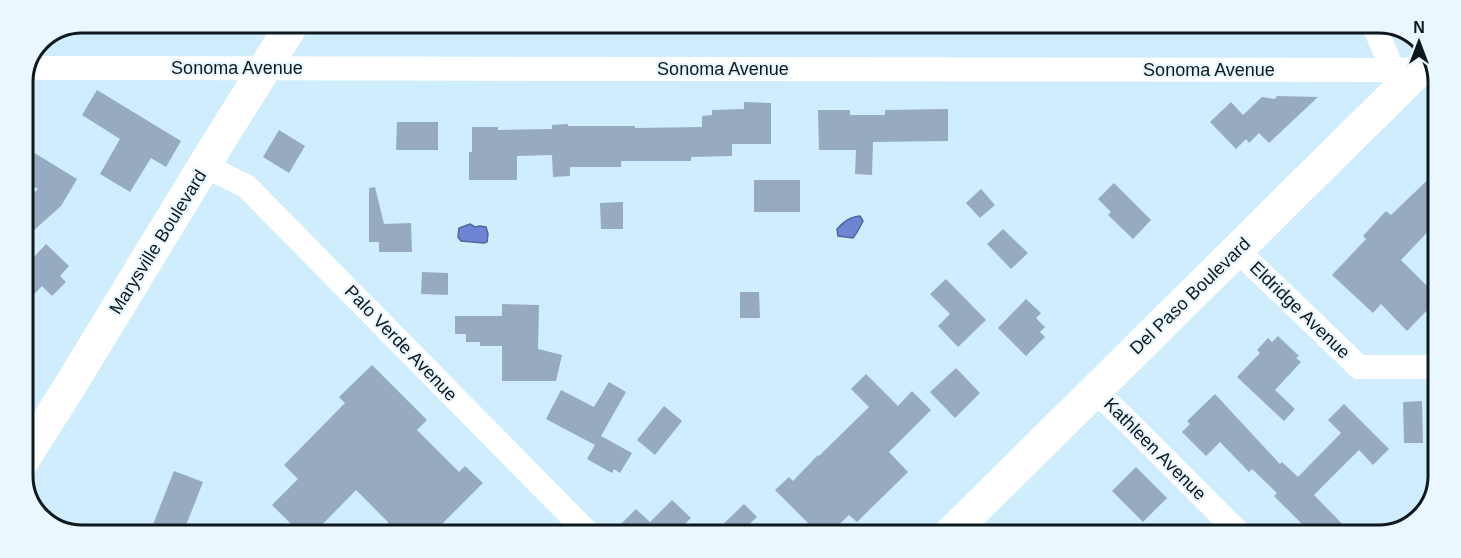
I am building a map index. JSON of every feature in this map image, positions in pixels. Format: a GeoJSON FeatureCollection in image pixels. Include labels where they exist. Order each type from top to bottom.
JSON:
{"type":"FeatureCollection","features":[{"type":"Feature","properties":{"kind":"main road","name":"Marysville Boulevard"},"geometry":{"type":"LineString","coordinates":[[33,444],[287,33]]}},
{"type":"Feature","properties":{"kind":"main road","name":"Del Paso Boulevard"},"geometry":{"type":"LineString","coordinates":[[959,525],[1237,250],[1414,66]]}},
{"type":"Feature","properties":{"kind":"street"},"geometry":{"type":"LineString","coordinates":[[1381,33],[1414,66]]}},
{"type":"Feature","properties":{"kind":"street","name":"Sonoma Avenue"},"geometry":{"type":"LineString","coordinates":[[36,65],[265,69],[1414,66]]}},
{"type":"Feature","properties":{"kind":"street","name":"Palo Verde Avenue"},"geometry":{"type":"LineString","coordinates":[[205,165],[246,186],[580,525]]}},
{"type":"Feature","properties":{"kind":"street","name":"Eldridge Avenue"},"geometry":{"type":"LineString","coordinates":[[1237,250],[1359,367],[1428,367]]}},
{"type":"Feature","properties":{"kind":"street","name":"Kathleen Avenue"},"geometry":{"type":"LineString","coordinates":[[1094,390],[1231,525]]}},
{"type":"Feature","properties":{"kind":"water"},"geometry":{"type":"Polygon","coordinates":[[[860,216],[863,221],[853,238],[838,236],[837,229],[842,224],[860,216]]]}},
{"type":"Feature","properties":{"kind":"water"},"geometry":{"type":"Polygon","coordinates":[[[470,224],[475,227],[486,227],[487,242],[461,241],[458,237],[459,228],[470,224]]]}},
{"type":"Feature","properties":{"kind":"building"},"geometry":{"type":"Polygon","coordinates":[[[97,90],[181,141],[166,167],[151,158],[130,192],[100,174],[120,139],[82,115],[97,90]]]}},
{"type":"Feature","properties":{"kind":"building"},"geometry":{"type":"Polygon","coordinates":[[[1277,96],[1318,97],[1269,143],[1259,133],[1249,143],[1246,139],[1236,149],[1210,122],[1231,102],[1243,115],[1262,97],[1275,99],[1277,96]]]}},
{"type":"Feature","properties":{"kind":"building"},"geometry":{"type":"Polygon","coordinates":[[[744,102],[771,103],[771,144],[732,144],[732,156],[691,157],[691,161],[621,161],[621,167],[570,167],[570,176],[553,177],[552,155],[517,156],[517,180],[469,180],[472,127],[498,127],[498,130],[552,129],[552,125],[568,124],[568,126],[635,126],[635,128],[702,127],[702,116],[712,115],[712,110],[744,109],[744,102]]]}},
{"type":"Feature","properties":{"kind":"building"},"geometry":{"type":"Polygon","coordinates":[[[948,109],[948,141],[873,142],[872,175],[855,174],[856,150],[819,150],[818,110],[850,110],[850,115],[885,115],[885,110],[948,109]]]}},
{"type":"Feature","properties":{"kind":"building"},"geometry":{"type":"Polygon","coordinates":[[[397,122],[438,122],[438,150],[396,150],[397,122]]]}},
{"type":"Feature","properties":{"kind":"building"},"geometry":{"type":"Polygon","coordinates":[[[279,130],[305,146],[289,173],[263,157],[279,130]]]}},
{"type":"Feature","properties":{"kind":"building"},"geometry":{"type":"Polygon","coordinates":[[[33,152],[77,179],[61,206],[33,231],[33,194],[38,189],[33,186],[33,152]]]}},
{"type":"Feature","properties":{"kind":"building"},"geometry":{"type":"Polygon","coordinates":[[[754,180],[800,180],[800,212],[754,212],[754,180]]]}},
{"type":"Feature","properties":{"kind":"building"},"geometry":{"type":"Polygon","coordinates":[[[1428,180],[1428,232],[1401,260],[1428,287],[1428,309],[1407,331],[1381,304],[1373,313],[1332,275],[1366,239],[1363,236],[1386,211],[1391,215],[1428,180]]]}},
{"type":"Feature","properties":{"kind":"building"},"geometry":{"type":"Polygon","coordinates":[[[1114,183],[1151,220],[1133,239],[1108,215],[1111,212],[1098,199],[1114,183]]]}},
{"type":"Feature","properties":{"kind":"building"},"geometry":{"type":"Polygon","coordinates":[[[375,187],[384,224],[411,223],[412,252],[379,252],[379,242],[369,242],[369,188],[375,187]]]}},
{"type":"Feature","properties":{"kind":"building"},"geometry":{"type":"Polygon","coordinates":[[[981,189],[995,205],[980,218],[966,203],[981,189]]]}},
{"type":"Feature","properties":{"kind":"building"},"geometry":{"type":"Polygon","coordinates":[[[623,202],[623,229],[601,229],[600,203],[623,202]]]}},
{"type":"Feature","properties":{"kind":"building"},"geometry":{"type":"Polygon","coordinates":[[[1003,229],[1028,253],[1011,269],[987,244],[1003,229]]]}},
{"type":"Feature","properties":{"kind":"building"},"geometry":{"type":"Polygon","coordinates":[[[46,244],[69,266],[60,276],[66,282],[52,296],[42,286],[33,295],[33,258],[46,244]]]}},
{"type":"Feature","properties":{"kind":"building"},"geometry":{"type":"Polygon","coordinates":[[[422,272],[448,273],[448,295],[421,294],[422,272]]]}},
{"type":"Feature","properties":{"kind":"building"},"geometry":{"type":"Polygon","coordinates":[[[946,279],[986,320],[958,347],[938,326],[950,314],[930,294],[946,279]]]}},
{"type":"Feature","properties":{"kind":"building"},"geometry":{"type":"Polygon","coordinates":[[[740,292],[759,292],[760,318],[740,318],[740,292]]]}},
{"type":"Feature","properties":{"kind":"building"},"geometry":{"type":"Polygon","coordinates":[[[1026,299],[1041,313],[1036,318],[1045,327],[1040,332],[1045,337],[1026,356],[998,328],[1026,299]]]}},
{"type":"Feature","properties":{"kind":"building"},"geometry":{"type":"Polygon","coordinates":[[[502,304],[539,305],[538,349],[562,355],[556,381],[502,381],[502,346],[480,346],[480,342],[466,342],[466,334],[455,334],[455,316],[502,316],[502,304]]]}},
{"type":"Feature","properties":{"kind":"building"},"geometry":{"type":"Polygon","coordinates":[[[1278,336],[1299,356],[1296,358],[1301,362],[1275,390],[1295,409],[1284,421],[1237,377],[1260,353],[1257,350],[1268,338],[1272,342],[1278,336]]]}},
{"type":"Feature","properties":{"kind":"building"},"geometry":{"type":"Polygon","coordinates":[[[372,365],[427,420],[417,430],[459,472],[465,466],[483,483],[441,525],[388,525],[388,522],[356,490],[322,525],[292,525],[272,505],[298,479],[284,465],[345,403],[339,397],[372,365]]]}},
{"type":"Feature","properties":{"kind":"building"},"geometry":{"type":"Polygon","coordinates":[[[956,368],[980,393],[955,418],[930,392],[956,368]]]}},
{"type":"Feature","properties":{"kind":"building"},"geometry":{"type":"Polygon","coordinates":[[[866,374],[898,406],[912,391],[931,410],[889,452],[908,472],[857,522],[849,515],[838,525],[806,525],[808,523],[775,490],[789,477],[793,481],[869,407],[851,389],[866,374]]]}},
{"type":"Feature","properties":{"kind":"building"},"geometry":{"type":"Polygon","coordinates":[[[609,382],[626,392],[601,436],[632,453],[620,473],[614,469],[612,473],[587,459],[595,445],[546,419],[561,390],[594,407],[609,382]]]}},
{"type":"Feature","properties":{"kind":"building"},"geometry":{"type":"Polygon","coordinates":[[[1215,394],[1280,464],[1282,462],[1298,477],[1341,433],[1328,420],[1344,404],[1389,449],[1373,465],[1359,450],[1314,495],[1343,525],[1303,525],[1274,496],[1277,493],[1252,469],[1249,472],[1220,442],[1206,456],[1182,432],[1190,424],[1187,421],[1215,394]]]}},
{"type":"Feature","properties":{"kind":"building"},"geometry":{"type":"Polygon","coordinates":[[[1422,401],[1423,443],[1404,443],[1403,402],[1422,401]]]}},
{"type":"Feature","properties":{"kind":"building"},"geometry":{"type":"Polygon","coordinates":[[[664,406],[682,421],[655,455],[637,440],[664,406]]]}},
{"type":"Feature","properties":{"kind":"building"},"geometry":{"type":"Polygon","coordinates":[[[1136,467],[1167,498],[1143,522],[1112,491],[1136,467]]]}},
{"type":"Feature","properties":{"kind":"building"},"geometry":{"type":"Polygon","coordinates":[[[174,471],[203,482],[186,525],[153,525],[174,471]]]}},
{"type":"Feature","properties":{"kind":"building"},"geometry":{"type":"Polygon","coordinates":[[[672,500],[691,518],[684,525],[621,524],[636,509],[650,522],[672,500]]]}},
{"type":"Feature","properties":{"kind":"building"},"geometry":{"type":"Polygon","coordinates":[[[744,504],[757,517],[749,525],[722,525],[744,504]]]}}]}
